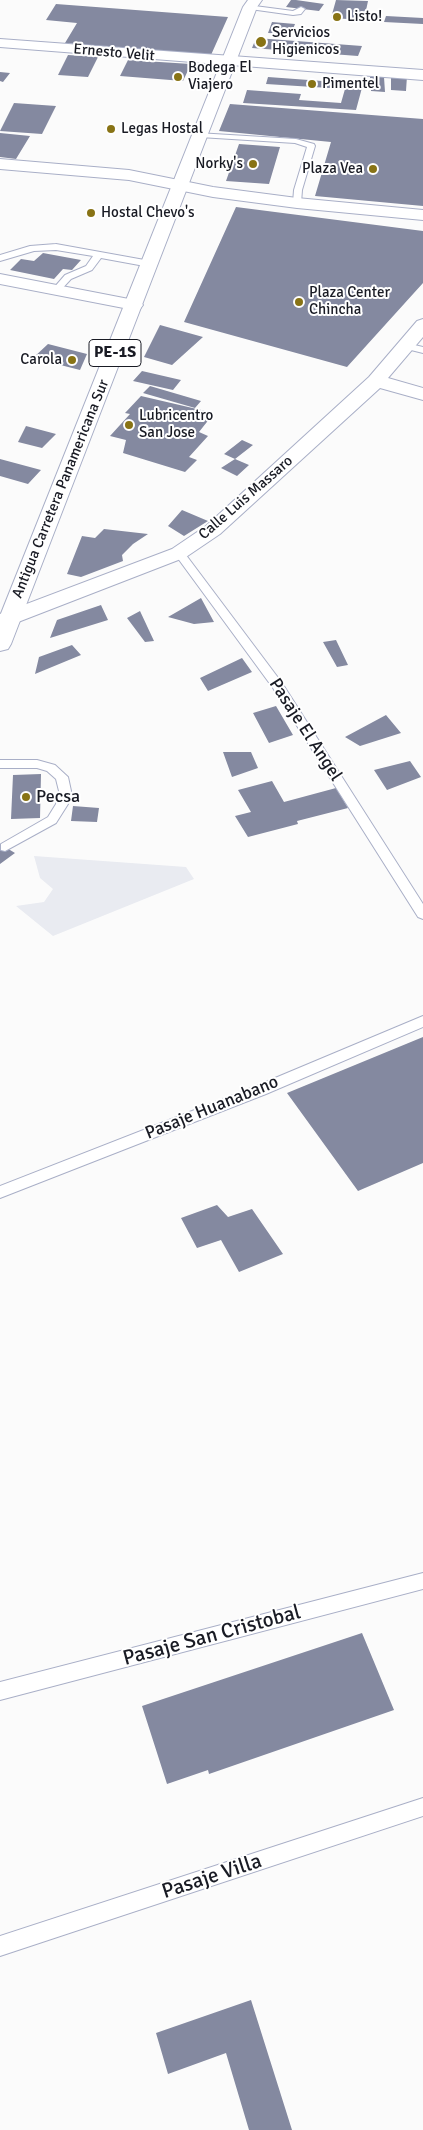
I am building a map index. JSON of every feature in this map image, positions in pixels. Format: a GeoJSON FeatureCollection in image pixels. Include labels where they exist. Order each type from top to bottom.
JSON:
{"type":"FeatureCollection","features":[{"type":"Feature","properties":{"kind":"main road","name":"Antigua Carretera Panamericana Sur"},"geometry":{"type":"LineString","coordinates":[[0,644],[5,620],[134,305],[252,4]]}},
{"type":"Feature","properties":{"kind":"main road","name":"Ernesto Velit"},"geometry":{"type":"LineString","coordinates":[[0,43],[229,62],[423,75]]}},
{"type":"Feature","properties":{"kind":"main road"},"geometry":{"type":"LineString","coordinates":[[0,164],[129,175],[180,186],[297,203],[423,214]]}},
{"type":"Feature","properties":{"kind":"main road"},"geometry":{"type":"LineString","coordinates":[[0,279],[134,305]]}},
{"type":"Feature","properties":{"kind":"main road","name":"Calle Luis Massaro"},"geometry":{"type":"LineString","coordinates":[[5,620],[179,553],[212,530],[414,348],[423,325]]}},
{"type":"Feature","properties":{"kind":"main road"},"geometry":{"type":"LineString","coordinates":[[376,381],[423,394]]}},
{"type":"Feature","properties":{"kind":"lane"},"geometry":{"type":"LineString","coordinates":[[252,4],[293,13],[301,9]]}},
{"type":"Feature","properties":{"kind":"lane"},"geometry":{"type":"LineString","coordinates":[[200,135],[296,141],[311,146],[298,190],[297,203]]}},
{"type":"Feature","properties":{"kind":"lane"},"geometry":{"type":"LineString","coordinates":[[0,258],[33,248],[56,247],[150,264]]}},
{"type":"Feature","properties":{"kind":"lane"},"geometry":{"type":"LineString","coordinates":[[56,290],[68,277],[89,268],[99,255]]}},
{"type":"Feature","properties":{"kind":"lane","name":"Pasaje El Angel"},"geometry":{"type":"LineString","coordinates":[[179,553],[278,686],[423,914]]}},
{"type":"Feature","properties":{"kind":"lane"},"geometry":{"type":"LineString","coordinates":[[0,764],[37,764],[51,768],[62,777],[65,791],[62,804],[52,820],[5,847]]}},
{"type":"Feature","properties":{"kind":"lane","name":"Pasaje Huanabano"},"geometry":{"type":"LineString","coordinates":[[0,1192],[261,1090],[423,1021]]}},
{"type":"Feature","properties":{"kind":"lane","name":"Pasaje San Cristobal"},"geometry":{"type":"LineString","coordinates":[[0,1692],[423,1581]]}},
{"type":"Feature","properties":{"kind":"lane","name":"Pasaje Villa"},"geometry":{"type":"LineString","coordinates":[[0,1946],[423,1807]]}},
{"type":"Feature","properties":{"kind":"shaded area"},"geometry":{"type":"Polygon","coordinates":[[[34,856],[186,867],[194,879],[53,936],[16,906],[44,902],[53,889],[40,878],[34,856]]]}},
{"type":"Feature","properties":{"kind":"building"},"geometry":{"type":"Polygon","coordinates":[[[291,0],[324,4],[319,11],[286,7],[291,0]]]}},
{"type":"Feature","properties":{"kind":"building"},"geometry":{"type":"Polygon","coordinates":[[[336,0],[368,1],[364,20],[331,18],[336,0]]]}},
{"type":"Feature","properties":{"kind":"building"},"geometry":{"type":"Polygon","coordinates":[[[56,4],[228,17],[211,55],[65,43],[77,23],[46,20],[56,4]]]}},
{"type":"Feature","properties":{"kind":"building"},"geometry":{"type":"Polygon","coordinates":[[[386,16],[423,18],[423,24],[384,22],[386,16]]]}},
{"type":"Feature","properties":{"kind":"building"},"geometry":{"type":"Polygon","coordinates":[[[272,22],[295,24],[291,34],[268,33],[272,22]]]}},
{"type":"Feature","properties":{"kind":"building"},"geometry":{"type":"Polygon","coordinates":[[[256,38],[362,46],[358,56],[252,48],[256,38]]]}},
{"type":"Feature","properties":{"kind":"building"},"geometry":{"type":"Polygon","coordinates":[[[68,55],[98,57],[88,77],[58,75],[68,55]]]}},
{"type":"Feature","properties":{"kind":"building"},"geometry":{"type":"Polygon","coordinates":[[[128,60],[191,64],[183,81],[120,76],[128,60]]]}},
{"type":"Feature","properties":{"kind":"building"},"geometry":{"type":"Polygon","coordinates":[[[0,72],[10,73],[3,82],[0,81],[0,72]]]}},
{"type":"Feature","properties":{"kind":"building"},"geometry":{"type":"Polygon","coordinates":[[[391,76],[407,76],[406,91],[391,90],[391,76]]]}},
{"type":"Feature","properties":{"kind":"building"},"geometry":{"type":"Polygon","coordinates":[[[268,77],[363,84],[356,110],[243,103],[247,90],[301,94],[299,100],[341,103],[345,89],[266,84],[268,77]]]}},
{"type":"Feature","properties":{"kind":"building"},"geometry":{"type":"Polygon","coordinates":[[[370,77],[384,77],[385,92],[371,91],[370,77]]]}},
{"type":"Feature","properties":{"kind":"building"},"geometry":{"type":"Polygon","coordinates":[[[14,103],[56,106],[42,134],[0,131],[14,103]]]}},
{"type":"Feature","properties":{"kind":"building","name":"Plaza Vea"},"geometry":{"type":"Polygon","coordinates":[[[230,104],[423,119],[423,206],[315,196],[331,142],[219,131],[230,104]]]}},
{"type":"Feature","properties":{"kind":"building"},"geometry":{"type":"Polygon","coordinates":[[[0,133],[30,136],[16,159],[0,157],[0,133]]]}},
{"type":"Feature","properties":{"kind":"building","name":"Norky's"},"geometry":{"type":"Polygon","coordinates":[[[239,144],[280,147],[269,184],[226,181],[239,144]]]}},
{"type":"Feature","properties":{"kind":"building","name":"Plaza Center Chincha"},"geometry":{"type":"Polygon","coordinates":[[[236,207],[423,231],[423,283],[347,367],[184,322],[236,207]]]}},
{"type":"Feature","properties":{"kind":"building"},"geometry":{"type":"Polygon","coordinates":[[[43,253],[81,260],[72,270],[63,269],[54,279],[10,270],[21,259],[34,261],[43,253]]]}},
{"type":"Feature","properties":{"kind":"building"},"geometry":{"type":"Polygon","coordinates":[[[160,325],[203,337],[172,365],[144,357],[160,325]]]}},
{"type":"Feature","properties":{"kind":"building"},"geometry":{"type":"Polygon","coordinates":[[[48,344],[87,354],[80,370],[33,358],[48,344]]]}},
{"type":"Feature","properties":{"kind":"building"},"geometry":{"type":"Polygon","coordinates":[[[142,371],[181,380],[173,390],[133,381],[142,371]]]}},
{"type":"Feature","properties":{"kind":"building"},"geometry":{"type":"Polygon","coordinates":[[[150,386],[201,401],[195,408],[143,393],[150,386]]]}},
{"type":"Feature","properties":{"kind":"building"},"geometry":{"type":"Polygon","coordinates":[[[141,396],[214,413],[199,432],[208,436],[189,457],[197,460],[185,472],[123,453],[126,440],[110,436],[130,414],[125,413],[141,396]]]}},
{"type":"Feature","properties":{"kind":"building"},"geometry":{"type":"Polygon","coordinates":[[[26,426],[56,434],[42,448],[18,442],[26,426]]]}},
{"type":"Feature","properties":{"kind":"building"},"geometry":{"type":"Polygon","coordinates":[[[242,440],[253,445],[235,459],[224,454],[242,440]]]}},
{"type":"Feature","properties":{"kind":"building"},"geometry":{"type":"Polygon","coordinates":[[[0,459],[41,470],[28,484],[0,476],[0,459]]]}},
{"type":"Feature","properties":{"kind":"building"},"geometry":{"type":"Polygon","coordinates":[[[235,459],[249,465],[237,476],[221,468],[235,459]]]}},
{"type":"Feature","properties":{"kind":"building"},"geometry":{"type":"Polygon","coordinates":[[[182,510],[208,521],[184,536],[168,526],[182,510]]]}},
{"type":"Feature","properties":{"kind":"building"},"geometry":{"type":"Polygon","coordinates":[[[104,529],[148,534],[133,544],[122,555],[123,561],[81,577],[67,574],[82,536],[95,538],[104,529]]]}},
{"type":"Feature","properties":{"kind":"building"},"geometry":{"type":"Polygon","coordinates":[[[201,598],[214,622],[194,624],[168,617],[201,598]]]}},
{"type":"Feature","properties":{"kind":"building"},"geometry":{"type":"Polygon","coordinates":[[[101,605],[108,620],[50,638],[57,620],[101,605]]]}},
{"type":"Feature","properties":{"kind":"building"},"geometry":{"type":"Polygon","coordinates":[[[140,611],[154,641],[145,642],[127,618],[140,611]]]}},
{"type":"Feature","properties":{"kind":"building"},"geometry":{"type":"Polygon","coordinates":[[[336,640],[348,665],[337,667],[323,642],[336,640]]]}},
{"type":"Feature","properties":{"kind":"building"},"geometry":{"type":"Polygon","coordinates":[[[72,645],[81,655],[35,674],[39,657],[72,645]]]}},
{"type":"Feature","properties":{"kind":"building"},"geometry":{"type":"Polygon","coordinates":[[[242,658],[252,672],[208,691],[200,678],[242,658]]]}},
{"type":"Feature","properties":{"kind":"building"},"geometry":{"type":"Polygon","coordinates":[[[276,706],[293,735],[269,743],[253,713],[276,706]]]}},
{"type":"Feature","properties":{"kind":"building"},"geometry":{"type":"Polygon","coordinates":[[[386,715],[401,733],[360,746],[345,737],[386,715]]]}},
{"type":"Feature","properties":{"kind":"building"},"geometry":{"type":"Polygon","coordinates":[[[223,752],[251,752],[258,768],[232,777],[223,752]]]}},
{"type":"Feature","properties":{"kind":"building"},"geometry":{"type":"Polygon","coordinates":[[[410,761],[421,777],[387,790],[374,770],[410,761]]]}},
{"type":"Feature","properties":{"kind":"building","name":"Pecsa"},"geometry":{"type":"Polygon","coordinates":[[[41,774],[40,818],[11,819],[13,775],[41,774]]]}},
{"type":"Feature","properties":{"kind":"building"},"geometry":{"type":"Polygon","coordinates":[[[272,781],[284,802],[336,788],[348,808],[297,821],[298,824],[248,837],[235,816],[251,812],[238,790],[272,781]]]}},
{"type":"Feature","properties":{"kind":"building","name":"Pecsa"},"geometry":{"type":"Polygon","coordinates":[[[73,806],[99,808],[97,822],[71,821],[73,806]]]}},
{"type":"Feature","properties":{"kind":"building","name":"Pecsa"},"geometry":{"type":"Polygon","coordinates":[[[0,844],[15,853],[0,864],[0,844]]]}},
{"type":"Feature","properties":{"kind":"building"},"geometry":{"type":"Polygon","coordinates":[[[423,1037],[423,1163],[358,1191],[287,1093],[423,1037]]]}},
{"type":"Feature","properties":{"kind":"building"},"geometry":{"type":"Polygon","coordinates":[[[217,1205],[228,1217],[252,1209],[283,1254],[239,1272],[221,1240],[197,1248],[181,1218],[217,1205]]]}},
{"type":"Feature","properties":{"kind":"building"},"geometry":{"type":"Polygon","coordinates":[[[362,1633],[394,1710],[209,1774],[208,1770],[167,1784],[142,1706],[362,1633]]]}},
{"type":"Feature","properties":{"kind":"building"},"geometry":{"type":"Polygon","coordinates":[[[251,2000],[292,2130],[249,2130],[226,2053],[168,2074],[156,2033],[251,2000]]]}},
{"type":"Feature","properties":{"kind":"place","name":"Listo!"},"geometry":{"type":"Point","coordinates":[337,17]}},
{"type":"Feature","properties":{"kind":"place","name":"Servicios Higienicos"},"geometry":{"type":"Point","coordinates":[261,42]}},
{"type":"Feature","properties":{"kind":"place","name":"Bodega El Viajero"},"geometry":{"type":"Point","coordinates":[178,77]}},
{"type":"Feature","properties":{"kind":"place","name":"Pimentel"},"geometry":{"type":"Point","coordinates":[312,84]}},
{"type":"Feature","properties":{"kind":"place","name":"Legas Hostal"},"geometry":{"type":"Point","coordinates":[111,129]}},
{"type":"Feature","properties":{"kind":"place","name":"Norky's"},"geometry":{"type":"Point","coordinates":[253,164]}},
{"type":"Feature","properties":{"kind":"place","name":"Plaza Vea"},"geometry":{"type":"Point","coordinates":[373,169]}},
{"type":"Feature","properties":{"kind":"place","name":"Hostal Chevo's"},"geometry":{"type":"Point","coordinates":[91,213]}},
{"type":"Feature","properties":{"kind":"place","name":"Plaza Center Chincha"},"geometry":{"type":"Point","coordinates":[299,302]}},
{"type":"Feature","properties":{"kind":"place","name":"Carola"},"geometry":{"type":"Point","coordinates":[72,360]}},
{"type":"Feature","properties":{"kind":"place","name":"Lubricentro San Jose"},"geometry":{"type":"Point","coordinates":[129,425]}},
{"type":"Feature","properties":{"kind":"place","name":"Pecsa"},"geometry":{"type":"Point","coordinates":[26,797]}}]}
